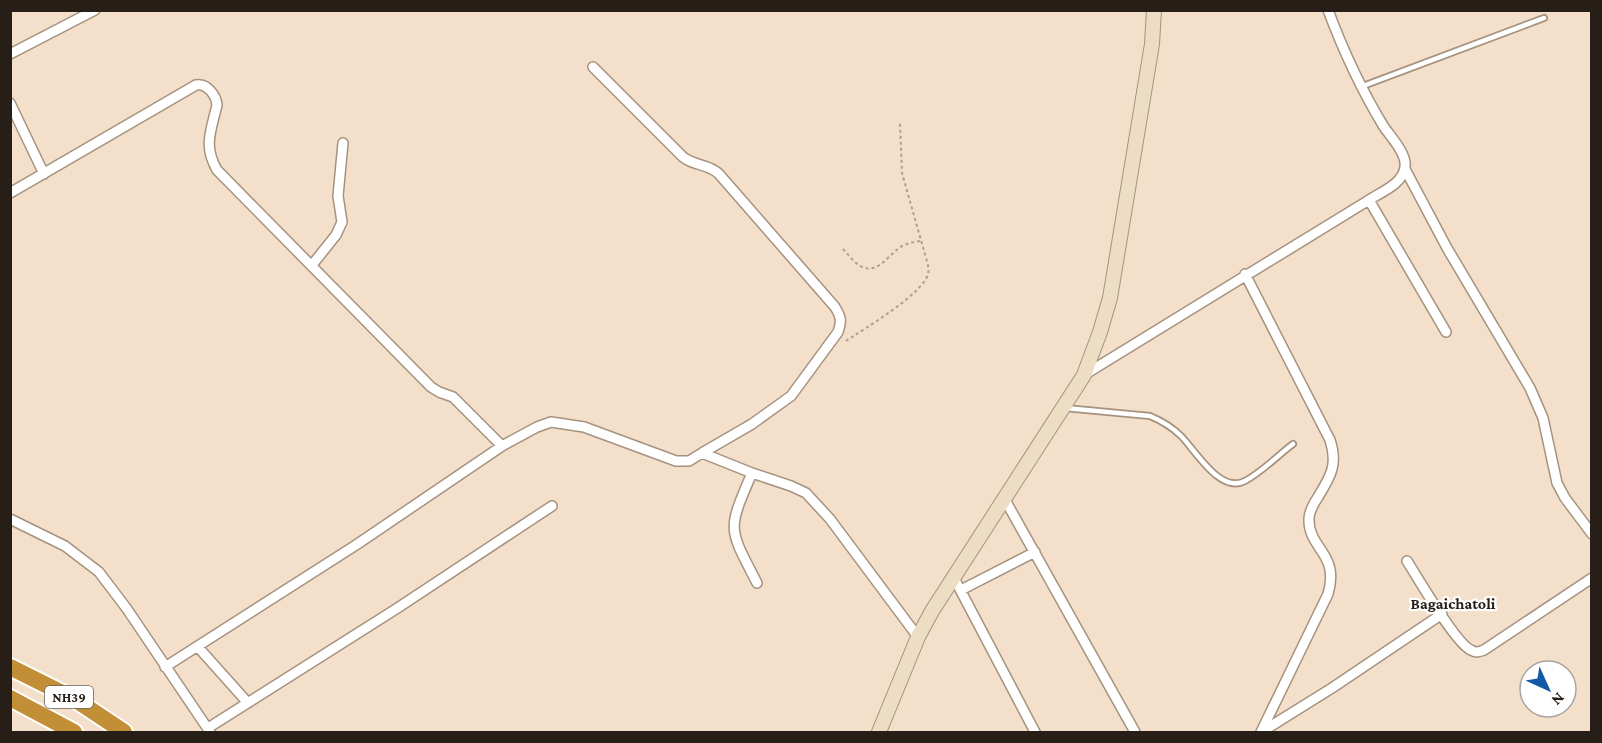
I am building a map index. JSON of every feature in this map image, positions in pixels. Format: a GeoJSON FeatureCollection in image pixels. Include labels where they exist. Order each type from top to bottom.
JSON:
{"type":"FeatureCollection","features":[{"type":"Feature","properties":{"kind":"highway","name":"NH39"},"geometry":{"type":"LineString","coordinates":[[10,667],[76,700],[124,732]]}},
{"type":"Feature","properties":{"kind":"highway","name":"NH39"},"geometry":{"type":"LineString","coordinates":[[10,698],[74,732]]}},
{"type":"Feature","properties":{"kind":"street"},"geometry":{"type":"LineString","coordinates":[[10,54],[95,10]]}},
{"type":"Feature","properties":{"kind":"street"},"geometry":{"type":"LineString","coordinates":[[879,732],[918,637],[1084,375],[1110,298],[1152,44],[1154,10]]}},
{"type":"Feature","properties":{"kind":"street"},"geometry":{"type":"LineString","coordinates":[[1328,10],[1374,111],[1402,156],[1405,169],[1447,248],[1530,388],[1543,418],[1557,483],[1592,534]]}},
{"type":"Feature","properties":{"kind":"street"},"geometry":{"type":"LineString","coordinates":[[165,667],[502,446],[537,427],[550,422],[584,427],[676,461],[689,460],[752,424],[792,396],[838,332],[842,323],[835,307],[719,174],[714,169],[694,164],[683,157],[593,67]]}},
{"type":"Feature","properties":{"kind":"street"},"geometry":{"type":"LineString","coordinates":[[10,193],[201,84],[206,86],[217,100],[208,140],[208,152],[217,170],[431,387],[453,397],[502,446]]}},
{"type":"Feature","properties":{"kind":"street"},"geometry":{"type":"LineString","coordinates":[[10,103],[44,174]]}},
{"type":"Feature","properties":{"kind":"street"},"geometry":{"type":"LineString","coordinates":[[312,266],[336,235],[342,222],[338,196],[343,143]]}},
{"type":"Feature","properties":{"kind":"street"},"geometry":{"type":"LineString","coordinates":[[1084,375],[1245,274],[1369,200],[1397,181],[1405,169]]}},
{"type":"Feature","properties":{"kind":"street"},"geometry":{"type":"LineString","coordinates":[[1369,200],[1446,332]]}},
{"type":"Feature","properties":{"kind":"street"},"geometry":{"type":"LineString","coordinates":[[1245,274],[1330,440],[1334,453],[1329,479],[1313,505],[1309,517],[1313,536],[1327,560],[1332,580],[1328,594],[1261,732]]}},
{"type":"Feature","properties":{"kind":"street"},"geometry":{"type":"LineString","coordinates":[[702,453],[806,493],[817,503],[918,637]]}},
{"type":"Feature","properties":{"kind":"street"},"geometry":{"type":"LineString","coordinates":[[752,473],[736,512],[733,532],[757,583]]}},
{"type":"Feature","properties":{"kind":"street"},"geometry":{"type":"LineString","coordinates":[[1004,498],[1135,732]]}},
{"type":"Feature","properties":{"kind":"street"},"geometry":{"type":"LineString","coordinates":[[10,519],[65,546],[99,572],[121,600],[209,730],[552,506]]}},
{"type":"Feature","properties":{"kind":"street"},"geometry":{"type":"LineString","coordinates":[[961,590],[1035,552]]}},
{"type":"Feature","properties":{"kind":"street"},"geometry":{"type":"LineString","coordinates":[[1407,561],[1463,644],[1469,650],[1477,652],[1484,650],[1592,578]]}},
{"type":"Feature","properties":{"kind":"street"},"geometry":{"type":"LineString","coordinates":[[954,578],[1035,732]]}},
{"type":"Feature","properties":{"kind":"street"},"geometry":{"type":"LineString","coordinates":[[1261,732],[1332,688],[1442,614]]}},
{"type":"Feature","properties":{"kind":"street"},"geometry":{"type":"LineString","coordinates":[[198,647],[248,703]]}},
{"type":"Feature","properties":{"kind":"lane"},"geometry":{"type":"LineString","coordinates":[[1363,86],[1544,18]]}},
{"type":"Feature","properties":{"kind":"lane"},"geometry":{"type":"LineString","coordinates":[[1063,408],[1150,416],[1182,437],[1215,475],[1225,482],[1234,484],[1244,481],[1293,444]]}},
{"type":"Feature","properties":{"kind":"path"},"geometry":{"type":"LineString","coordinates":[[840,344],[888,314],[922,284],[928,275],[928,265],[902,173],[900,123]]}},
{"type":"Feature","properties":{"kind":"path"},"geometry":{"type":"LineString","coordinates":[[843,249],[857,264],[872,268],[880,265],[904,245],[921,241]]}},
{"type":"Feature","properties":{"kind":"district","name":"Bagaichatoli"},"geometry":{"type":"Point","coordinates":[1453,603]}}]}
